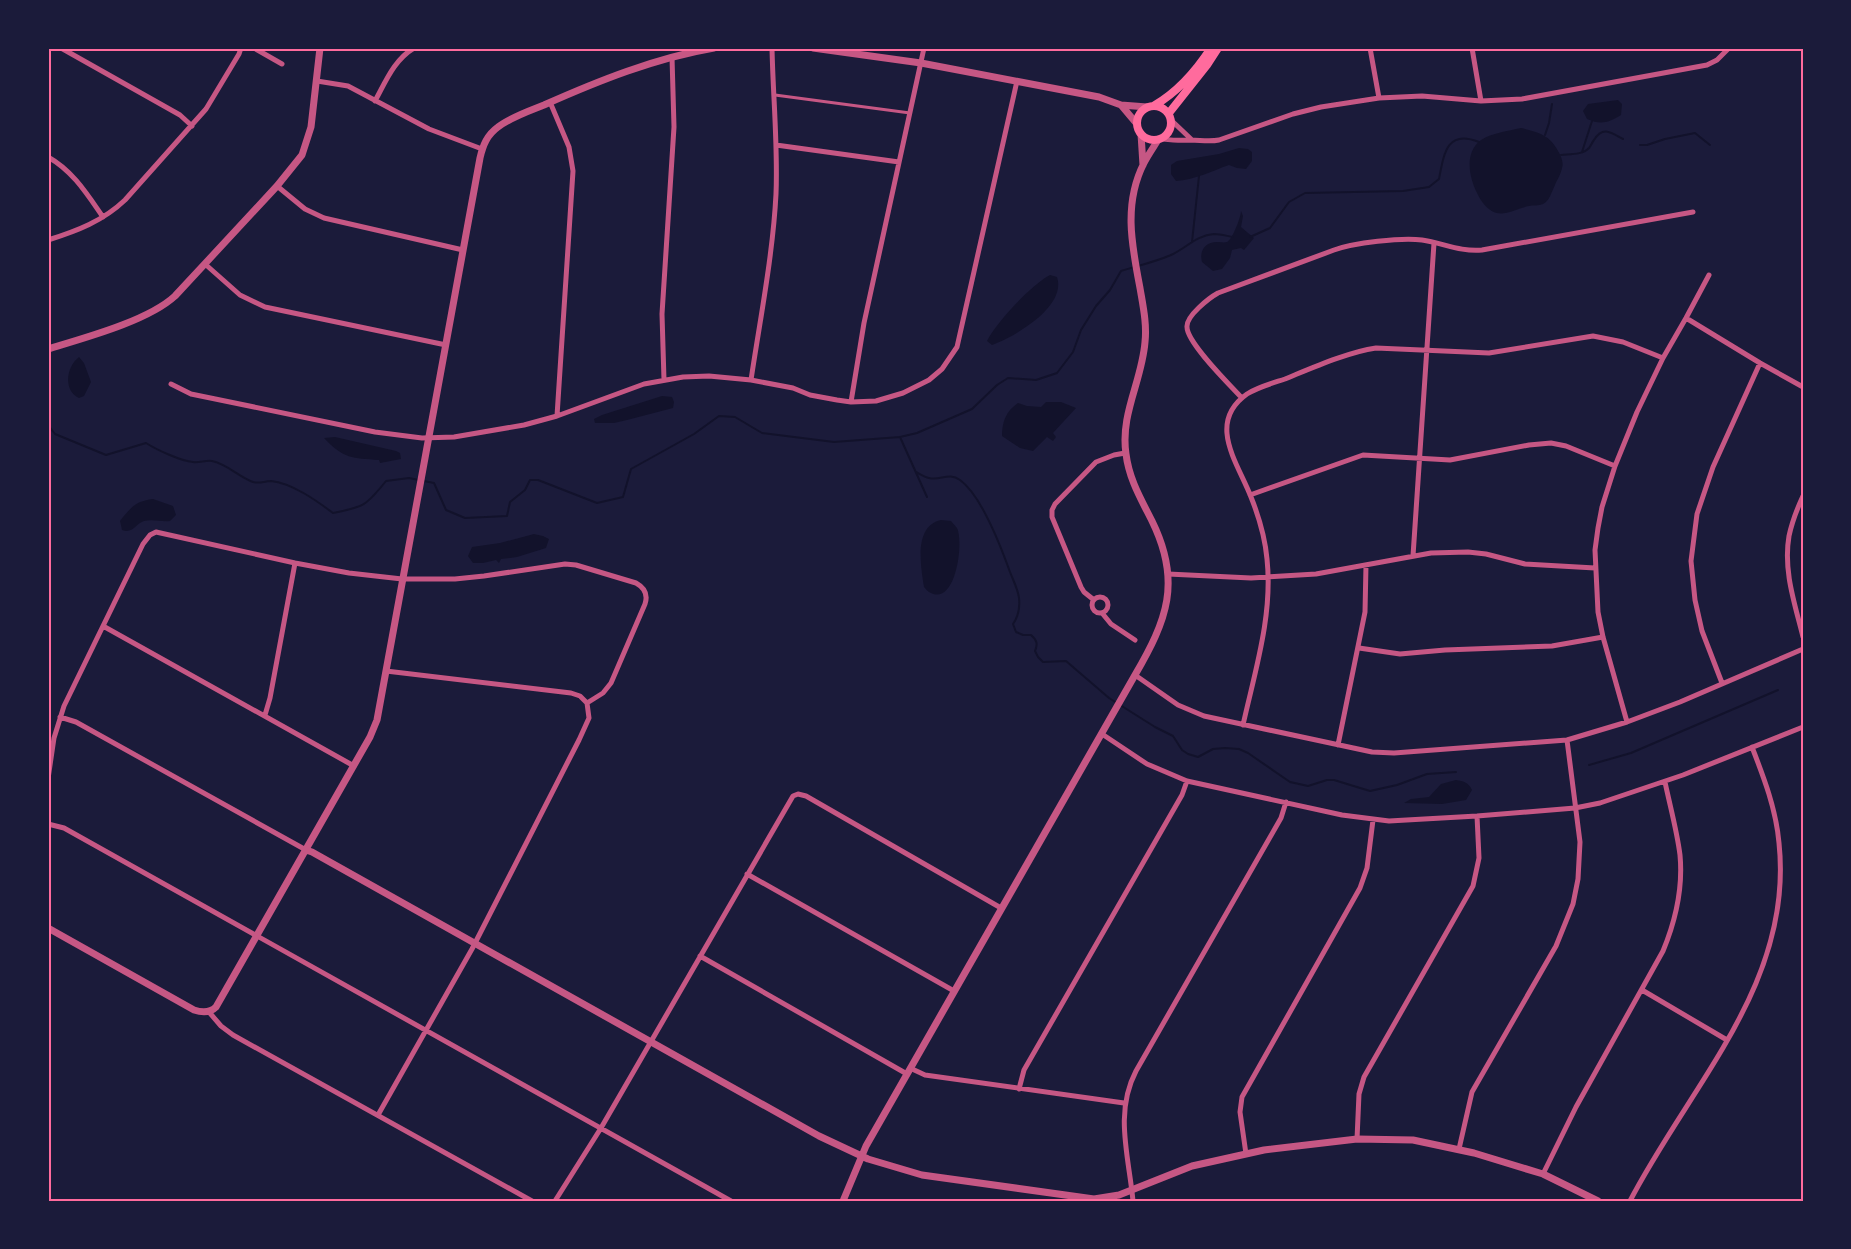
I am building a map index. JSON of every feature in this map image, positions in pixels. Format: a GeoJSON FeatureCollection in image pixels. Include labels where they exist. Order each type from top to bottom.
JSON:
{"type":"FeatureCollection","features":[{"type":"Feature","properties":{"kind":"main road"},"geometry":{"type":"LineString","coordinates":[[1211,48],[1171,96],[1139,114],[1137,124],[1141,134],[1149,139],[1159,139],[1170,130],[1170,116],[1218,48]]}},
{"type":"Feature","properties":{"kind":"main road"},"geometry":{"type":"LineString","coordinates":[[1151,106],[1164,108],[1170,116]]}},
{"type":"Feature","properties":{"kind":"street"},"geometry":{"type":"LineString","coordinates":[[61,48],[180,115],[192,126]]}},
{"type":"Feature","properties":{"kind":"street"},"geometry":{"type":"LineString","coordinates":[[48,240],[103,218],[125,200],[210,104],[241,48]]}},
{"type":"Feature","properties":{"kind":"street"},"geometry":{"type":"LineString","coordinates":[[254,48],[282,64]]}},
{"type":"Feature","properties":{"kind":"street"},"geometry":{"type":"LineString","coordinates":[[48,349],[139,318],[160,308],[175,296],[277,186],[297,162],[305,147],[313,120],[320,48]]}},
{"type":"Feature","properties":{"kind":"street"},"geometry":{"type":"LineString","coordinates":[[375,101],[396,63],[414,48]]}},
{"type":"Feature","properties":{"kind":"street"},"geometry":{"type":"LineString","coordinates":[[209,1012],[216,1006],[306,850],[354,766],[377,720],[482,149],[498,126],[550,102],[593,84],[672,57],[714,48]]}},
{"type":"Feature","properties":{"kind":"street"},"geometry":{"type":"LineString","coordinates":[[751,380],[776,195],[772,48]]}},
{"type":"Feature","properties":{"kind":"street"},"geometry":{"type":"LineString","coordinates":[[813,48],[921,63],[1099,96],[1121,105],[1151,106]]}},
{"type":"Feature","properties":{"kind":"street"},"geometry":{"type":"LineString","coordinates":[[851,402],[864,322],[924,48]]}},
{"type":"Feature","properties":{"kind":"street"},"geometry":{"type":"LineString","coordinates":[[1370,48],[1379,98]]}},
{"type":"Feature","properties":{"kind":"street"},"geometry":{"type":"LineString","coordinates":[[1472,48],[1481,101]]}},
{"type":"Feature","properties":{"kind":"street"},"geometry":{"type":"LineString","coordinates":[[843,1201],[861,1156],[1136,675],[1162,623],[1166,608],[1168,574],[1162,543],[1136,491],[1125,453],[1126,417],[1144,352],[1146,327],[1131,233],[1131,214],[1133,196],[1143,165],[1159,139],[1181,142],[1220,140],[1308,110],[1379,98],[1431,97],[1481,101],[1522,99],[1707,65],[1717,60],[1729,48]]}},
{"type":"Feature","properties":{"kind":"street"},"geometry":{"type":"LineString","coordinates":[[664,380],[662,314],[674,127],[672,57]]}},
{"type":"Feature","properties":{"kind":"street"},"geometry":{"type":"LineString","coordinates":[[316,81],[348,86],[429,129],[482,149]]}},
{"type":"Feature","properties":{"kind":"street"},"geometry":{"type":"LineString","coordinates":[[171,384],[191,394],[375,432],[428,438],[456,437],[494,431],[557,416],[619,392],[664,380],[709,376],[751,380],[851,402],[890,398],[917,387],[942,369],[957,347],[1017,81]]}},
{"type":"Feature","properties":{"kind":"street"},"geometry":{"type":"LineString","coordinates":[[550,102],[569,147],[573,171],[557,416]]}},
{"type":"Feature","properties":{"kind":"street"},"geometry":{"type":"LineString","coordinates":[[1121,105],[1137,124]]}},
{"type":"Feature","properties":{"kind":"street"},"geometry":{"type":"LineString","coordinates":[[1170,116],[1192,140]]}},
{"type":"Feature","properties":{"kind":"street"},"geometry":{"type":"LineString","coordinates":[[1141,134],[1143,165]]}},
{"type":"Feature","properties":{"kind":"street"},"geometry":{"type":"LineString","coordinates":[[776,145],[898,162]]}},
{"type":"Feature","properties":{"kind":"street"},"geometry":{"type":"LineString","coordinates":[[48,157],[75,177],[103,218]]}},
{"type":"Feature","properties":{"kind":"street"},"geometry":{"type":"LineString","coordinates":[[277,186],[305,209],[324,218],[463,250]]}},
{"type":"Feature","properties":{"kind":"street"},"geometry":{"type":"LineString","coordinates":[[1242,398],[1210,365],[1187,330],[1190,318],[1210,298],[1222,292],[1345,246],[1419,240],[1458,249],[1482,250],[1693,212]]}},
{"type":"Feature","properties":{"kind":"street"},"geometry":{"type":"LineString","coordinates":[[1413,556],[1425,350],[1434,243]]}},
{"type":"Feature","properties":{"kind":"street"},"geometry":{"type":"LineString","coordinates":[[204,264],[236,293],[266,307],[446,345]]}},
{"type":"Feature","properties":{"kind":"street"},"geometry":{"type":"LineString","coordinates":[[1628,722],[1598,612],[1595,568],[1598,528],[1615,466],[1663,358],[1708,275]]}},
{"type":"Feature","properties":{"kind":"street"},"geometry":{"type":"LineString","coordinates":[[1686,318],[1803,387]]}},
{"type":"Feature","properties":{"kind":"street"},"geometry":{"type":"LineString","coordinates":[[1243,725],[1266,619],[1269,578],[1262,528],[1231,453],[1226,433],[1231,415],[1242,398],[1254,391],[1366,350],[1382,348],[1489,353],[1585,336],[1623,342],[1663,358]]}},
{"type":"Feature","properties":{"kind":"street"},"geometry":{"type":"LineString","coordinates":[[1722,683],[1702,632],[1695,600],[1691,561],[1697,514],[1713,467],[1760,363]]}},
{"type":"Feature","properties":{"kind":"street"},"geometry":{"type":"LineString","coordinates":[[1250,495],[1364,455],[1450,460],[1551,443],[1566,446],[1615,466]]}},
{"type":"Feature","properties":{"kind":"street"},"geometry":{"type":"LineString","coordinates":[[1094,600],[1081,587],[1052,517],[1052,510],[1055,504],[1096,462],[1114,454],[1125,453]]}},
{"type":"Feature","properties":{"kind":"street"},"geometry":{"type":"LineString","coordinates":[[1803,496],[1789,536],[1788,569],[1803,637]]}},
{"type":"Feature","properties":{"kind":"street"},"geometry":{"type":"LineString","coordinates":[[48,779],[52,748],[68,697],[143,544],[147,537],[159,532],[295,563],[349,573],[402,579],[455,579],[565,564],[576,565],[640,586],[645,593],[646,601],[615,675],[603,693],[587,703]]}},
{"type":"Feature","properties":{"kind":"street"},"geometry":{"type":"LineString","coordinates":[[1168,574],[1269,578],[1316,574],[1431,553],[1477,552],[1525,564],[1595,568]]}},
{"type":"Feature","properties":{"kind":"street"},"geometry":{"type":"LineString","coordinates":[[266,715],[295,563]]}},
{"type":"Feature","properties":{"kind":"street"},"geometry":{"type":"LineString","coordinates":[[1338,745],[1365,612],[1366,566]]}},
{"type":"Feature","properties":{"kind":"street"},"geometry":{"type":"LineString","coordinates":[[1102,613],[1108,607],[1106,599],[1098,597],[1094,600],[1093,609],[1097,613],[1102,613],[1111,624],[1135,640]]}},
{"type":"Feature","properties":{"kind":"street"},"geometry":{"type":"LineString","coordinates":[[102,626],[266,715],[354,766]]}},
{"type":"Feature","properties":{"kind":"street"},"geometry":{"type":"LineString","coordinates":[[1359,648],[1400,654],[1542,647],[1603,637]]}},
{"type":"Feature","properties":{"kind":"street"},"geometry":{"type":"LineString","coordinates":[[1136,675],[1166,698],[1188,710],[1243,725],[1338,745],[1372,752],[1394,753],[1567,740],[1628,722],[1680,702],[1803,649]]}},
{"type":"Feature","properties":{"kind":"street"},"geometry":{"type":"LineString","coordinates":[[378,1115],[476,942],[583,733],[590,714],[587,703],[580,696],[571,693],[386,671]]}},
{"type":"Feature","properties":{"kind":"street"},"geometry":{"type":"LineString","coordinates":[[60,717],[76,722],[476,942],[819,1136],[861,1156],[890,1166],[935,1178],[1076,1198],[1102,1198],[1132,1190],[1192,1166],[1278,1147],[1358,1139],[1413,1140],[1459,1149],[1543,1174],[1598,1201]]}},
{"type":"Feature","properties":{"kind":"street"},"geometry":{"type":"LineString","coordinates":[[1102,734],[1141,760],[1186,781],[1342,815],[1389,821],[1575,808],[1600,803],[1665,782],[1803,727]]}},
{"type":"Feature","properties":{"kind":"street"},"geometry":{"type":"LineString","coordinates":[[1459,1149],[1472,1092],[1556,946],[1569,916],[1576,890],[1580,856],[1567,740]]}},
{"type":"Feature","properties":{"kind":"street"},"geometry":{"type":"LineString","coordinates":[[1630,1201],[1645,1172],[1706,1078],[1748,1004],[1764,968],[1776,923],[1781,864],[1776,822],[1767,784],[1752,747]]}},
{"type":"Feature","properties":{"kind":"street"},"geometry":{"type":"LineString","coordinates":[[1019,1089],[1024,1070],[1176,806],[1186,781]]}},
{"type":"Feature","properties":{"kind":"street"},"geometry":{"type":"LineString","coordinates":[[1543,1174],[1576,1107],[1668,939],[1679,890],[1680,855],[1665,782]]}},
{"type":"Feature","properties":{"kind":"street"},"geometry":{"type":"LineString","coordinates":[[555,1201],[601,1128],[789,801],[796,795],[806,796],[1001,908]]}},
{"type":"Feature","properties":{"kind":"street"},"geometry":{"type":"LineString","coordinates":[[1133,1201],[1123,1126],[1124,1103],[1128,1089],[1136,1071],[1280,819],[1286,802]]}},
{"type":"Feature","properties":{"kind":"street"},"geometry":{"type":"LineString","coordinates":[[1358,1139],[1359,1094],[1364,1077],[1473,886],[1479,858],[1477,816]]}},
{"type":"Feature","properties":{"kind":"street"},"geometry":{"type":"LineString","coordinates":[[1246,1154],[1240,1112],[1242,1097],[1360,888],[1367,868],[1373,819]]}},
{"type":"Feature","properties":{"kind":"street"},"geometry":{"type":"LineString","coordinates":[[48,824],[64,828],[731,1201]]}},
{"type":"Feature","properties":{"kind":"street"},"geometry":{"type":"LineString","coordinates":[[747,874],[954,992]]}},
{"type":"Feature","properties":{"kind":"street"},"geometry":{"type":"LineString","coordinates":[[48,928],[186,1005],[209,1012],[226,1030],[532,1201]]}},
{"type":"Feature","properties":{"kind":"street"},"geometry":{"type":"LineString","coordinates":[[700,956],[908,1071],[1124,1103]]}},
{"type":"Feature","properties":{"kind":"street"},"geometry":{"type":"LineString","coordinates":[[1642,990],[1727,1040]]}},
{"type":"Feature","properties":{"kind":"lane"},"geometry":{"type":"LineString","coordinates":[[773,94],[910,114]]}},
{"type":"Feature","properties":{"kind":"shaded area"},"geometry":{"type":"Polygon","coordinates":[[[1618,100],[1622,104],[1621,115],[1608,121],[1596,122],[1587,119],[1583,111],[1588,104],[1618,100]]]}},
{"type":"Feature","properties":{"kind":"shaded area"},"geometry":{"type":"Polygon","coordinates":[[[1521,128],[1538,133],[1551,141],[1563,164],[1545,203],[1505,213],[1494,212],[1483,203],[1475,188],[1470,171],[1471,154],[1481,140],[1500,132],[1521,128]]]}},
{"type":"Feature","properties":{"kind":"shaded area"},"geometry":{"type":"Polygon","coordinates":[[[1239,148],[1252,152],[1252,161],[1246,169],[1229,165],[1196,177],[1176,181],[1171,174],[1171,165],[1177,161],[1239,148]]]}},
{"type":"Feature","properties":{"kind":"shaded area"},"geometry":{"type":"Polygon","coordinates":[[[1241,211],[1243,216],[1241,227],[1254,238],[1244,250],[1241,248],[1232,250],[1230,258],[1222,269],[1213,271],[1202,262],[1202,251],[1206,245],[1229,240],[1236,228],[1241,211]]]}},
{"type":"Feature","properties":{"kind":"shaded area"},"geometry":{"type":"Polygon","coordinates":[[[1050,275],[1057,277],[1058,288],[1047,310],[1013,335],[992,345],[987,341],[1015,305],[1050,275]]]}},
{"type":"Feature","properties":{"kind":"shaded area"},"geometry":{"type":"Polygon","coordinates":[[[79,357],[84,363],[91,382],[84,396],[79,398],[70,390],[68,379],[71,367],[79,357]]]}},
{"type":"Feature","properties":{"kind":"shaded area"},"geometry":{"type":"Polygon","coordinates":[[[662,396],[672,397],[673,408],[614,423],[595,423],[594,419],[602,415],[662,396]]]}},
{"type":"Feature","properties":{"kind":"shaded area"},"geometry":{"type":"Polygon","coordinates":[[[1046,402],[1061,402],[1076,408],[1053,433],[1056,437],[1053,441],[1047,437],[1033,451],[1020,448],[1002,436],[1006,417],[1014,406],[1018,403],[1041,407],[1046,402]]]}},
{"type":"Feature","properties":{"kind":"shaded area"},"geometry":{"type":"Polygon","coordinates":[[[335,437],[396,451],[400,453],[401,459],[380,463],[379,460],[362,459],[343,454],[324,438],[335,437]]]}},
{"type":"Feature","properties":{"kind":"shaded area"},"geometry":{"type":"Polygon","coordinates":[[[153,499],[173,506],[176,515],[170,521],[144,521],[131,530],[122,530],[120,521],[131,508],[142,501],[153,499]]]}},
{"type":"Feature","properties":{"kind":"shaded area"},"geometry":{"type":"Polygon","coordinates":[[[941,520],[951,521],[957,528],[959,546],[952,581],[947,590],[940,594],[930,593],[924,587],[921,548],[926,530],[941,520]]]}},
{"type":"Feature","properties":{"kind":"shaded area"},"geometry":{"type":"Polygon","coordinates":[[[534,534],[549,539],[546,548],[517,557],[501,559],[499,563],[496,560],[473,563],[468,556],[472,547],[500,543],[534,534]]]}},
{"type":"Feature","properties":{"kind":"shaded area"},"geometry":{"type":"Polygon","coordinates":[[[1456,780],[1466,783],[1472,790],[1466,800],[1442,804],[1404,803],[1411,799],[1429,797],[1441,784],[1456,780]]]}},
{"type":"Feature","properties":{"kind":"waterway"},"geometry":{"type":"LineString","coordinates":[[1545,135],[1552,104]]}},
{"type":"Feature","properties":{"kind":"waterway"},"geometry":{"type":"LineString","coordinates":[[1582,152],[1592,121]]}},
{"type":"Feature","properties":{"kind":"waterway"},"geometry":{"type":"LineString","coordinates":[[1561,155],[1583,152],[1590,147],[1597,135],[1604,132],[1623,139]]}},
{"type":"Feature","properties":{"kind":"waterway"},"geometry":{"type":"LineString","coordinates":[[1640,145],[1695,133],[1710,145]]}},
{"type":"Feature","properties":{"kind":"waterway"},"geometry":{"type":"LineString","coordinates":[[1250,237],[1270,228],[1289,202],[1305,193],[1403,191],[1429,187],[1439,179],[1445,152],[1454,141],[1468,139],[1479,142]]}},
{"type":"Feature","properties":{"kind":"waterway"},"geometry":{"type":"LineString","coordinates":[[1192,242],[1199,176]]}},
{"type":"Feature","properties":{"kind":"waterway"},"geometry":{"type":"LineString","coordinates":[[48,425],[55,434],[106,455],[146,443],[182,460],[217,463],[253,482],[279,482],[312,498],[333,513],[352,509],[369,501],[386,481],[409,478],[434,483],[446,510],[465,518],[507,516],[510,502],[525,490],[530,480],[538,480],[597,503],[623,497],[631,469],[694,434],[719,416],[735,417],[762,433],[834,442],[900,437],[917,433],[972,409],[997,385],[1008,378],[1036,380],[1057,373],[1073,352],[1081,330],[1096,306],[1110,290],[1121,271],[1171,255],[1208,235],[1233,237]]}},
{"type":"Feature","properties":{"kind":"waterway"},"geometry":{"type":"LineString","coordinates":[[900,437],[927,497]]}},
{"type":"Feature","properties":{"kind":"waterway"},"geometry":{"type":"LineString","coordinates":[[916,472],[933,479],[948,477],[960,480],[968,487],[983,509],[1018,591],[1019,608],[1013,624],[1016,632],[1033,637],[1038,657],[1043,662],[1066,661],[1109,698],[1173,736],[1182,750],[1188,754],[1198,757],[1213,749],[1239,749],[1290,782],[1308,786],[1334,780],[1370,791],[1397,785],[1427,774],[1456,772]]}},
{"type":"Feature","properties":{"kind":"waterway"},"geometry":{"type":"LineString","coordinates":[[1589,765],[1631,753],[1778,690]]}}]}
